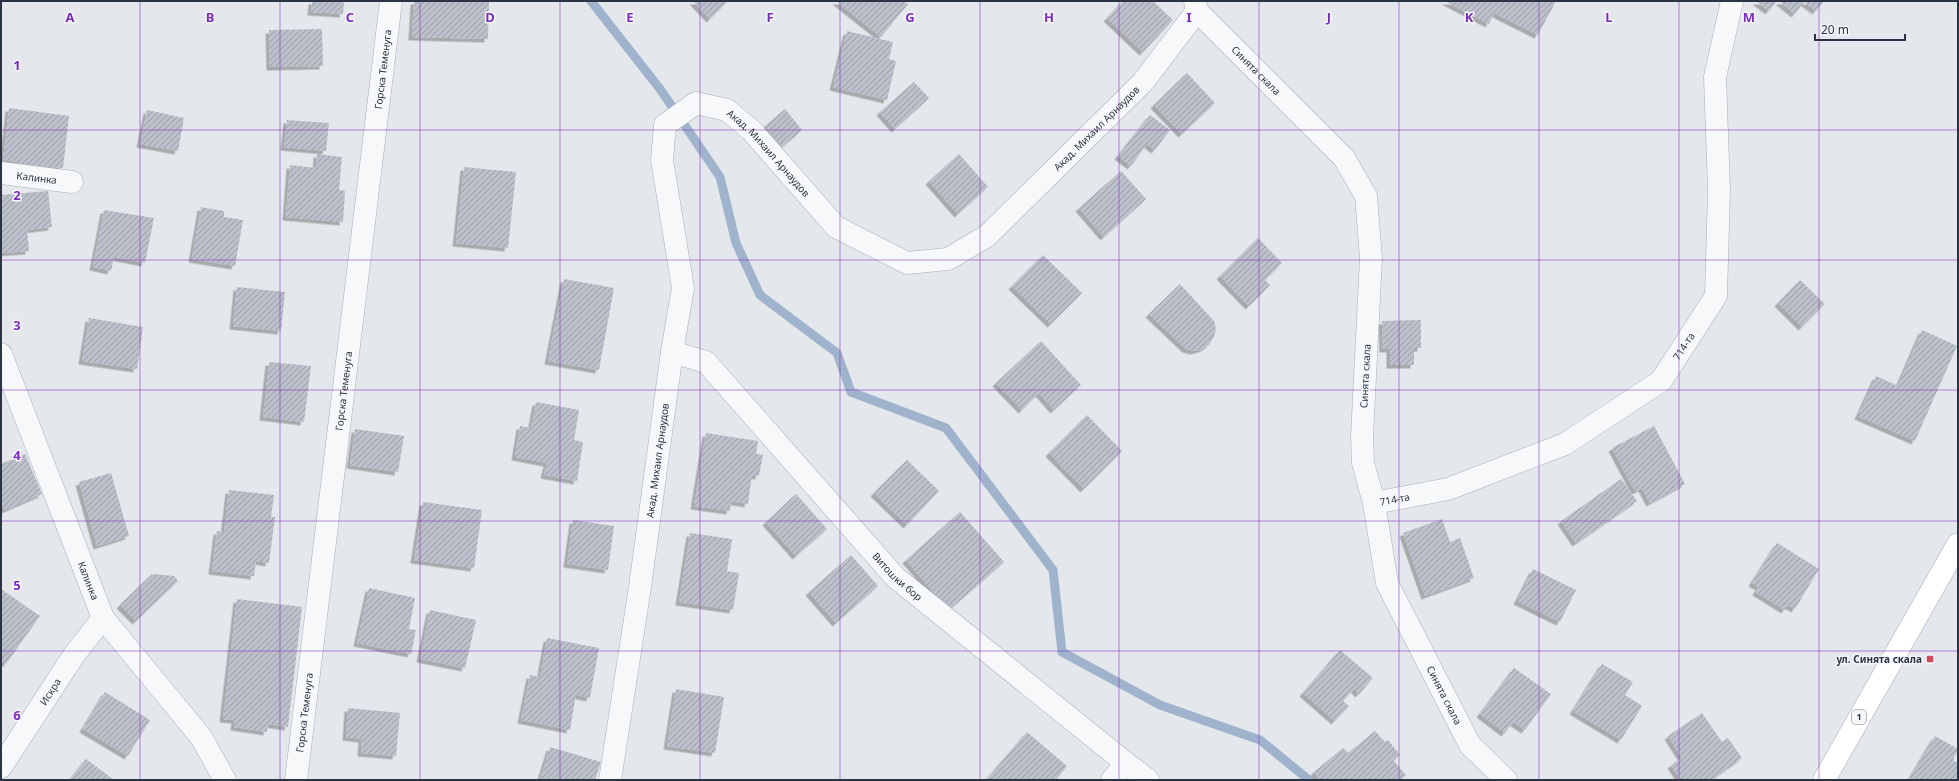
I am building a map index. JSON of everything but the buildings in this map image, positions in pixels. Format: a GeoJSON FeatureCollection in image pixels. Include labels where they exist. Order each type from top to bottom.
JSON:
{"type":"FeatureCollection","features":[{"type":"Feature","properties":{"kind":"main road","name":"1"},"geometry":{"type":"LineString","coordinates":[[1824,780],[1958,544]]}},
{"type":"Feature","properties":{"kind":"street","name":"Горска Теменуга"},"geometry":{"type":"LineString","coordinates":[[296,780],[391,1]]}},
{"type":"Feature","properties":{"kind":"street","name":"714-та"},"geometry":{"type":"LineString","coordinates":[[1374,503],[1448,489],[1565,444],[1661,381],[1716,296],[1719,190],[1715,77],[1732,1]]}},
{"type":"Feature","properties":{"kind":"street","name":"Синята скала"},"geometry":{"type":"LineString","coordinates":[[1196,6],[1344,158],[1366,196],[1371,258],[1362,436],[1363,463],[1374,503],[1387,583],[1470,745],[1506,780]]}},
{"type":"Feature","properties":{"kind":"street","name":"Акад. Михаил Арнаудов"},"geometry":{"type":"LineString","coordinates":[[610,780],[640,587],[672,352],[683,288],[662,160],[665,125],[696,103],[727,110],[752,131],[836,227],[907,263],[948,259],[987,236],[1144,82],[1196,6]]}},
{"type":"Feature","properties":{"kind":"street","name":"Калинка"},"geometry":{"type":"LineString","coordinates":[[1,173],[72,182]]}},
{"type":"Feature","properties":{"kind":"street","name":"Витошки бор"},"geometry":{"type":"LineString","coordinates":[[672,352],[706,362],[896,578],[1148,780]]}},
{"type":"Feature","properties":{"kind":"street","name":"Калинка"},"geometry":{"type":"LineString","coordinates":[[3,363],[103,618],[202,737],[224,780]]}},
{"type":"Feature","properties":{"kind":"street","name":"Искра"},"geometry":{"type":"LineString","coordinates":[[1,768],[74,655],[103,618]]}},
{"type":"Feature","properties":{"kind":"street"},"geometry":{"type":"LineString","coordinates":[[1112,780],[1126,763]]}},
{"type":"Feature","properties":{"kind":"waterway"},"geometry":{"type":"LineString","coordinates":[[591,1],[660,89],[720,177],[736,243],[760,295],[837,353],[851,392],[946,428],[1053,570],[1062,652],[1160,705],[1260,740],[1309,780]]}},
{"type":"Feature","properties":{"kind":"place","name":"ул. Синята скала"},"geometry":{"type":"Point","coordinates":[1930,659]}}]}
